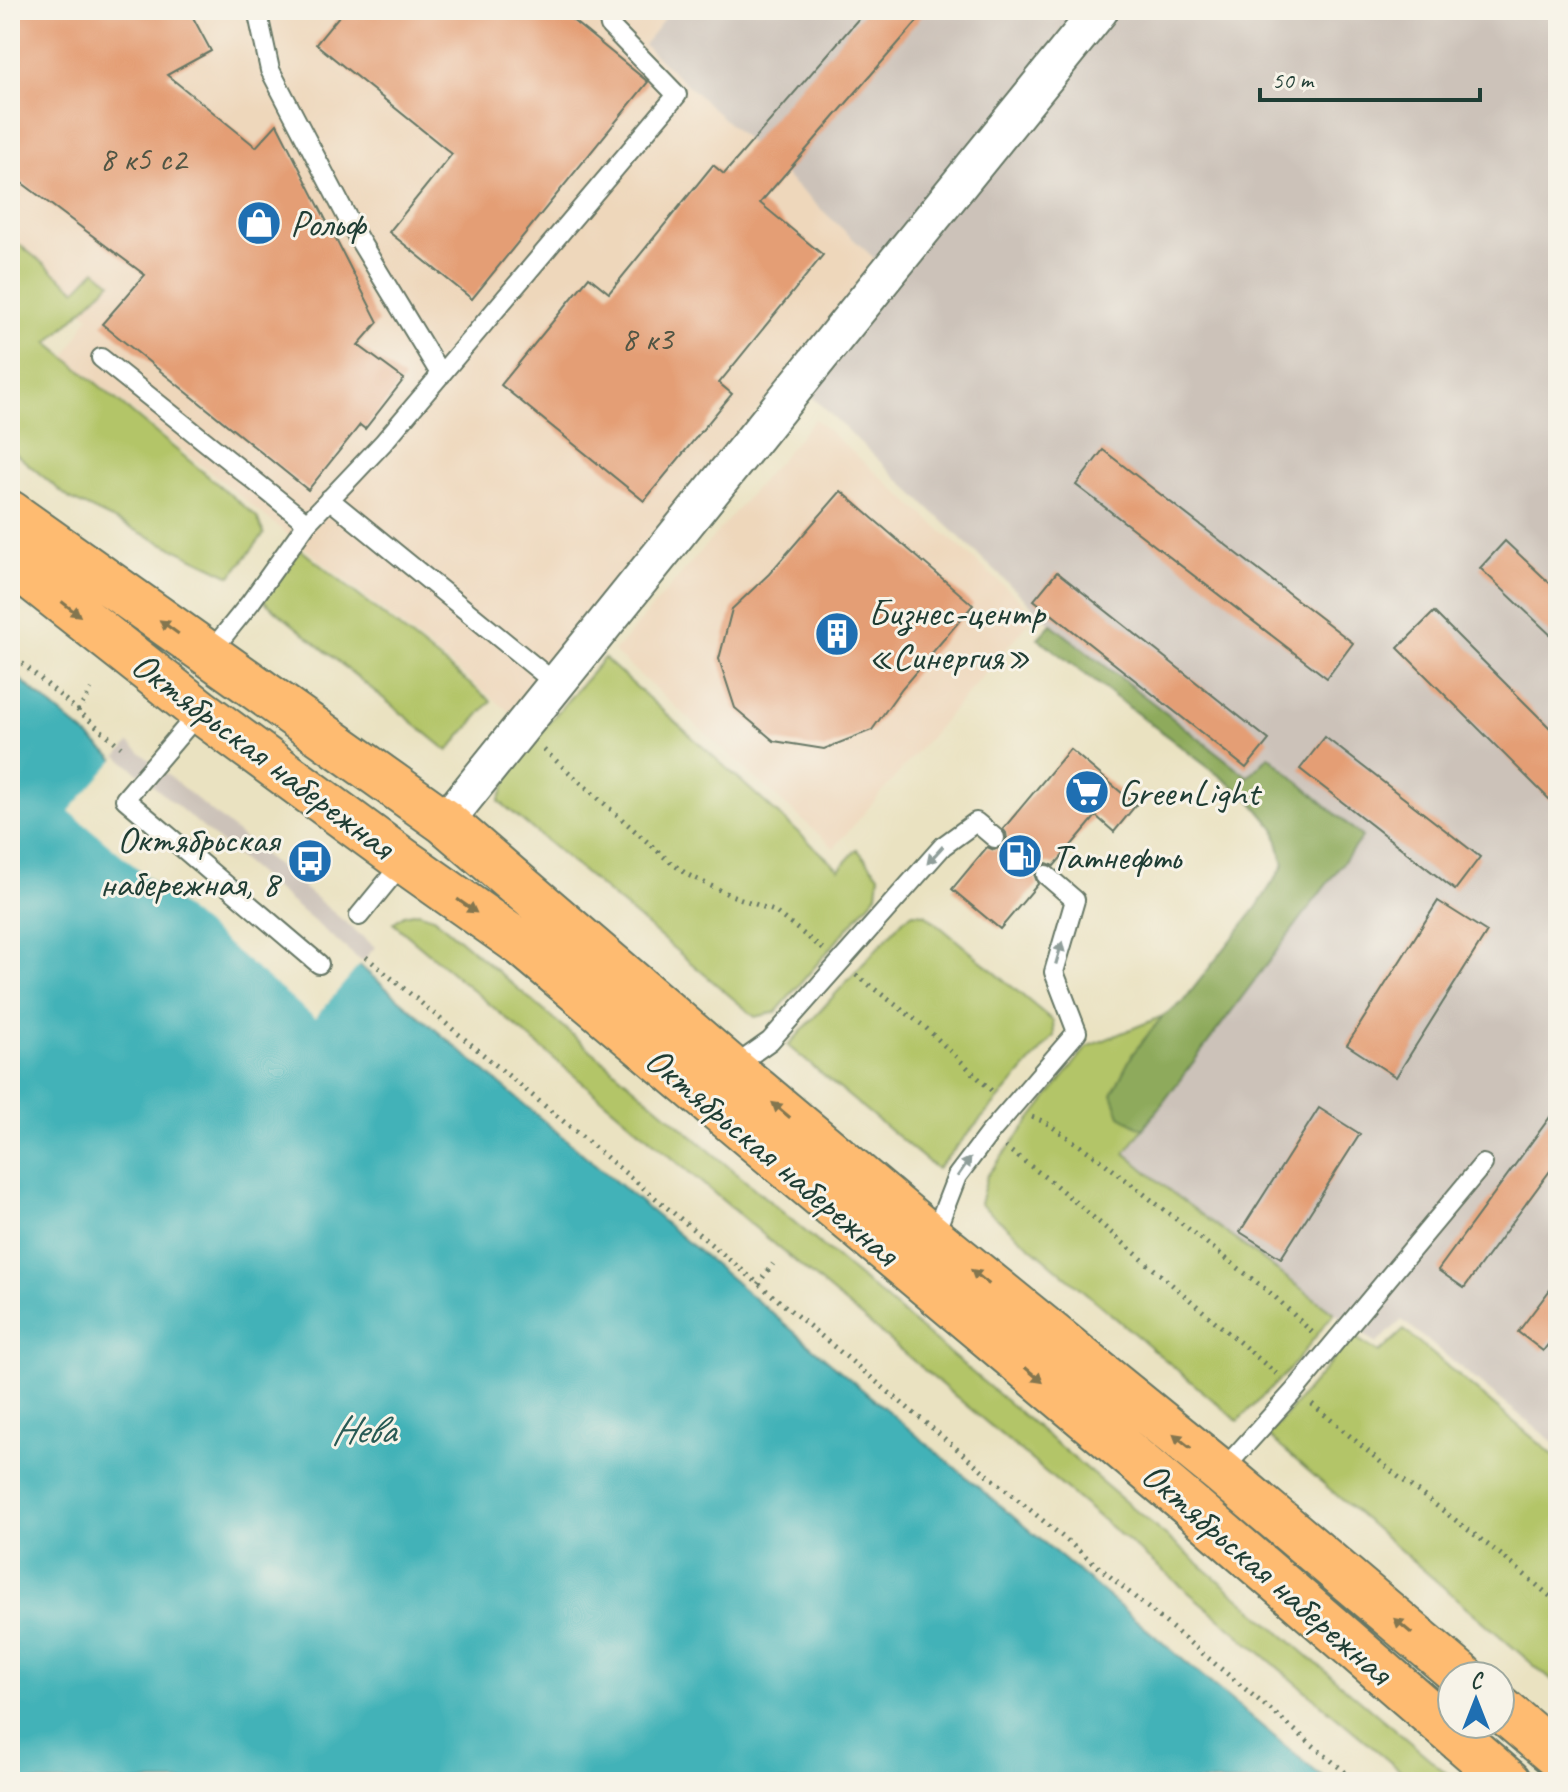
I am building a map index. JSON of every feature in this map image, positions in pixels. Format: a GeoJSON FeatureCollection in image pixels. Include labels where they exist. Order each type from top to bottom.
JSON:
{"type":"FeatureCollection","features":[{"type":"Feature","properties":{"kind":"main road","name":"Октябрьская набережная"},"geometry":{"type":"LineString","coordinates":[[10,513],[445,822],[933,1238],[1221,1472],[1443,1660]]}},
{"type":"Feature","properties":{"kind":"main road","name":"Октябрьская набережная"},"geometry":{"type":"LineString","coordinates":[[10,561],[200,711],[523,945],[1192,1507],[1509,1782]]}},
{"type":"Feature","properties":{"kind":"main road"},"geometry":{"type":"LineString","coordinates":[[1516,1722],[1558,1757]]}},
{"type":"Feature","properties":{"kind":"street"},"geometry":{"type":"LineString","coordinates":[[445,822],[1100,10]]}},
{"type":"Feature","properties":{"kind":"lane"},"geometry":{"type":"LineString","coordinates":[[257,10],[270,70],[358,238],[441,375]]}},
{"type":"Feature","properties":{"kind":"lane"},"geometry":{"type":"LineString","coordinates":[[208,655],[307,523],[383,443],[677,95],[610,26],[607,10]]}},
{"type":"Feature","properties":{"kind":"lane"},"geometry":{"type":"LineString","coordinates":[[101,358],[307,523]]}},
{"type":"Feature","properties":{"kind":"lane"},"geometry":{"type":"LineString","coordinates":[[329,499],[555,683]]}},
{"type":"Feature","properties":{"kind":"lane"},"geometry":{"type":"LineString","coordinates":[[200,711],[125,799],[319,964]]}},
{"type":"Feature","properties":{"kind":"lane"},"geometry":{"type":"LineString","coordinates":[[732,1069],[770,1041],[943,846],[976,822],[995,838]]}},
{"type":"Feature","properties":{"kind":"lane"},"geometry":{"type":"LineString","coordinates":[[359,916],[404,861]]}},
{"type":"Feature","properties":{"kind":"lane"},"geometry":{"type":"LineString","coordinates":[[933,1238],[957,1176],[988,1135],[1077,1032],[1054,972],[1075,900],[1046,875]]}},
{"type":"Feature","properties":{"kind":"lane"},"geometry":{"type":"LineString","coordinates":[[1221,1472],[1295,1390],[1483,1164]]}},
{"type":"Feature","properties":{"kind":"path"},"geometry":{"type":"LineString","coordinates":[[10,653],[121,747]]}},
{"type":"Feature","properties":{"kind":"path"},"geometry":{"type":"LineString","coordinates":[[78,711],[91,690]]}},
{"type":"Feature","properties":{"kind":"path"},"geometry":{"type":"LineString","coordinates":[[520,727],[558,765],[670,862],[688,875],[728,894],[774,911],[925,1027],[1010,1109],[1045,1122],[1098,1158],[1274,1296],[1329,1349]]}},
{"type":"Feature","properties":{"kind":"path"},"geometry":{"type":"LineString","coordinates":[[366,957],[1357,1782]]}},
{"type":"Feature","properties":{"kind":"path"},"geometry":{"type":"LineString","coordinates":[[988,1135],[1053,1183],[1396,1475],[1500,1554],[1558,1603]]}},
{"type":"Feature","properties":{"kind":"path"},"geometry":{"type":"LineString","coordinates":[[758,1284],[773,1264]]}},
{"type":"Feature","properties":{"kind":"shaded area"},"geometry":{"type":"Polygon","coordinates":[[[10,10],[671,10],[644,45],[876,260],[516,717],[66,357],[89,316],[10,251],[10,10]]]}},
{"type":"Feature","properties":{"kind":"shaded area"},"geometry":{"type":"Polygon","coordinates":[[[671,10],[1558,10],[1558,1446],[1402,1320],[1376,1344],[1170,1191],[1125,1153],[1362,837],[1268,757],[1248,777],[1051,624],[787,373],[876,260],[644,45],[671,10]]]}},
{"type":"Feature","properties":{"kind":"shaded area"},"geometry":{"type":"Polygon","coordinates":[[[815,419],[1036,614],[834,848],[614,652],[815,419]]]}},
{"type":"Feature","properties":{"kind":"shaded area"},"geometry":{"type":"Polygon","coordinates":[[[129,743],[375,947],[315,1018],[69,811],[129,743]]]}},
{"type":"Feature","properties":{"kind":"green space"},"geometry":{"type":"Polygon","coordinates":[[[10,237],[76,290],[95,270],[111,282],[48,343],[257,517],[264,534],[231,576],[70,499],[10,449],[10,237]]]}},
{"type":"Feature","properties":{"kind":"green space"},"geometry":{"type":"Polygon","coordinates":[[[300,549],[491,701],[448,751],[264,601],[300,549]]]}},
{"type":"Feature","properties":{"kind":"green space"},"geometry":{"type":"Polygon","coordinates":[[[1051,624],[1248,777],[1269,756],[1362,837],[1125,1153],[1170,1191],[1334,1313],[1289,1370],[1238,1421],[980,1204],[987,1176],[1087,1047],[1163,1016],[1182,1003],[1257,907],[1284,865],[1275,829],[1250,799],[1038,638],[1051,624]]]}},
{"type":"Feature","properties":{"kind":"green space"},"geometry":{"type":"Polygon","coordinates":[[[1051,624],[1248,777],[1269,756],[1362,837],[1143,1129],[1120,1116],[1112,1094],[1133,1053],[1163,1016],[1182,1003],[1257,907],[1284,865],[1275,829],[1250,799],[1038,638],[1051,624]]]}},
{"type":"Feature","properties":{"kind":"green space"},"geometry":{"type":"Polygon","coordinates":[[[604,658],[839,869],[857,849],[879,875],[877,894],[776,1012],[755,1017],[499,801],[514,763],[604,658]]]}},
{"type":"Feature","properties":{"kind":"green space"},"geometry":{"type":"Polygon","coordinates":[[[418,912],[433,917],[1457,1782],[1414,1782],[393,923],[404,915],[418,912]]]}},
{"type":"Feature","properties":{"kind":"green space"},"geometry":{"type":"Polygon","coordinates":[[[913,913],[925,914],[1053,1021],[1054,1036],[937,1169],[788,1046],[904,919],[913,913]]]}},
{"type":"Feature","properties":{"kind":"green space"},"geometry":{"type":"Polygon","coordinates":[[[1404,1330],[1558,1459],[1558,1686],[1268,1436],[1353,1336],[1379,1353],[1404,1330]]]}},
{"type":"Feature","properties":{"kind":"water","name":"Нева"},"geometry":{"type":"Polygon","coordinates":[[[10,671],[1328,1782],[10,1782],[10,671]]]}},
{"type":"Feature","properties":{"kind":"pier"},"geometry":{"type":"Polygon","coordinates":[[[118,756],[362,962],[315,1018],[69,811],[118,756]]]}},
{"type":"Feature","properties":{"kind":"building"},"geometry":{"type":"Polygon","coordinates":[[[10,10],[189,10],[211,51],[167,75],[256,147],[277,124],[378,322],[358,345],[404,379],[365,429],[360,425],[308,490],[102,324],[145,275],[10,174],[10,10]]]}},
{"type":"Feature","properties":{"kind":"building"},"geometry":{"type":"Polygon","coordinates":[[[344,10],[560,10],[648,82],[472,299],[389,232],[452,154],[316,44],[344,10]]]}},
{"type":"Feature","properties":{"kind":"building"},"geometry":{"type":"Polygon","coordinates":[[[866,10],[927,10],[760,203],[823,255],[719,383],[732,394],[644,501],[501,385],[589,277],[609,293],[713,165],[724,174],[866,10]]]}},
{"type":"Feature","properties":{"kind":"building"},"geometry":{"type":"Polygon","coordinates":[[[1103,450],[1353,643],[1327,678],[1076,485],[1103,450]]]}},
{"type":"Feature","properties":{"kind":"building","name":"Бизнес-центр «Синергия»"},"geometry":{"type":"Polygon","coordinates":[[[841,491],[973,605],[902,688],[872,730],[824,749],[774,741],[735,708],[719,659],[732,609],[769,574],[841,491]]]}},
{"type":"Feature","properties":{"kind":"building"},"geometry":{"type":"Polygon","coordinates":[[[1505,541],[1558,591],[1558,642],[1480,568],[1505,541]]]}},
{"type":"Feature","properties":{"kind":"building"},"geometry":{"type":"Polygon","coordinates":[[[1057,572],[1269,740],[1246,768],[1034,600],[1057,572]]]}},
{"type":"Feature","properties":{"kind":"building"},"geometry":{"type":"Polygon","coordinates":[[[1434,612],[1558,736],[1558,808],[1398,648],[1434,612]]]}},
{"type":"Feature","properties":{"kind":"building"},"geometry":{"type":"Polygon","coordinates":[[[1325,737],[1480,857],[1455,890],[1300,769],[1325,737]]]}},
{"type":"Feature","properties":{"kind":"building","name":"Татнефть"},"geometry":{"type":"Polygon","coordinates":[[[1070,749],[1136,805],[1114,832],[1096,816],[1054,866],[1047,863],[1038,867],[1034,874],[1038,884],[1000,929],[952,889],[987,847],[994,850],[1004,846],[1007,839],[1003,829],[1070,749]]]}},
{"type":"Feature","properties":{"kind":"building"},"geometry":{"type":"Polygon","coordinates":[[[1438,901],[1487,932],[1396,1077],[1347,1045],[1438,901]]]}},
{"type":"Feature","properties":{"kind":"building"},"geometry":{"type":"Polygon","coordinates":[[[1558,1106],[1558,1160],[1464,1288],[1438,1270],[1558,1106]]]}},
{"type":"Feature","properties":{"kind":"building"},"geometry":{"type":"Polygon","coordinates":[[[1319,1108],[1360,1134],[1281,1258],[1240,1232],[1319,1108]]]}},
{"type":"Feature","properties":{"kind":"building"},"geometry":{"type":"Polygon","coordinates":[[[1558,1279],[1558,1331],[1543,1351],[1518,1332],[1558,1279]]]}},
{"type":"Feature","properties":{"kind":"place","name":"Рольф"},"geometry":{"type":"Point","coordinates":[259,223]}},
{"type":"Feature","properties":{"kind":"place","name":"Бизнес-центр «Синергия»"},"geometry":{"type":"Point","coordinates":[837,634]}},
{"type":"Feature","properties":{"kind":"place","name":"GreenLight"},"geometry":{"type":"Point","coordinates":[1087,792]}},
{"type":"Feature","properties":{"kind":"place","name":"Татнефть"},"geometry":{"type":"Point","coordinates":[1020,856]}},
{"type":"Feature","properties":{"kind":"place","name":"Октябрьская набережная, 8"},"geometry":{"type":"Point","coordinates":[310,861]}}]}
